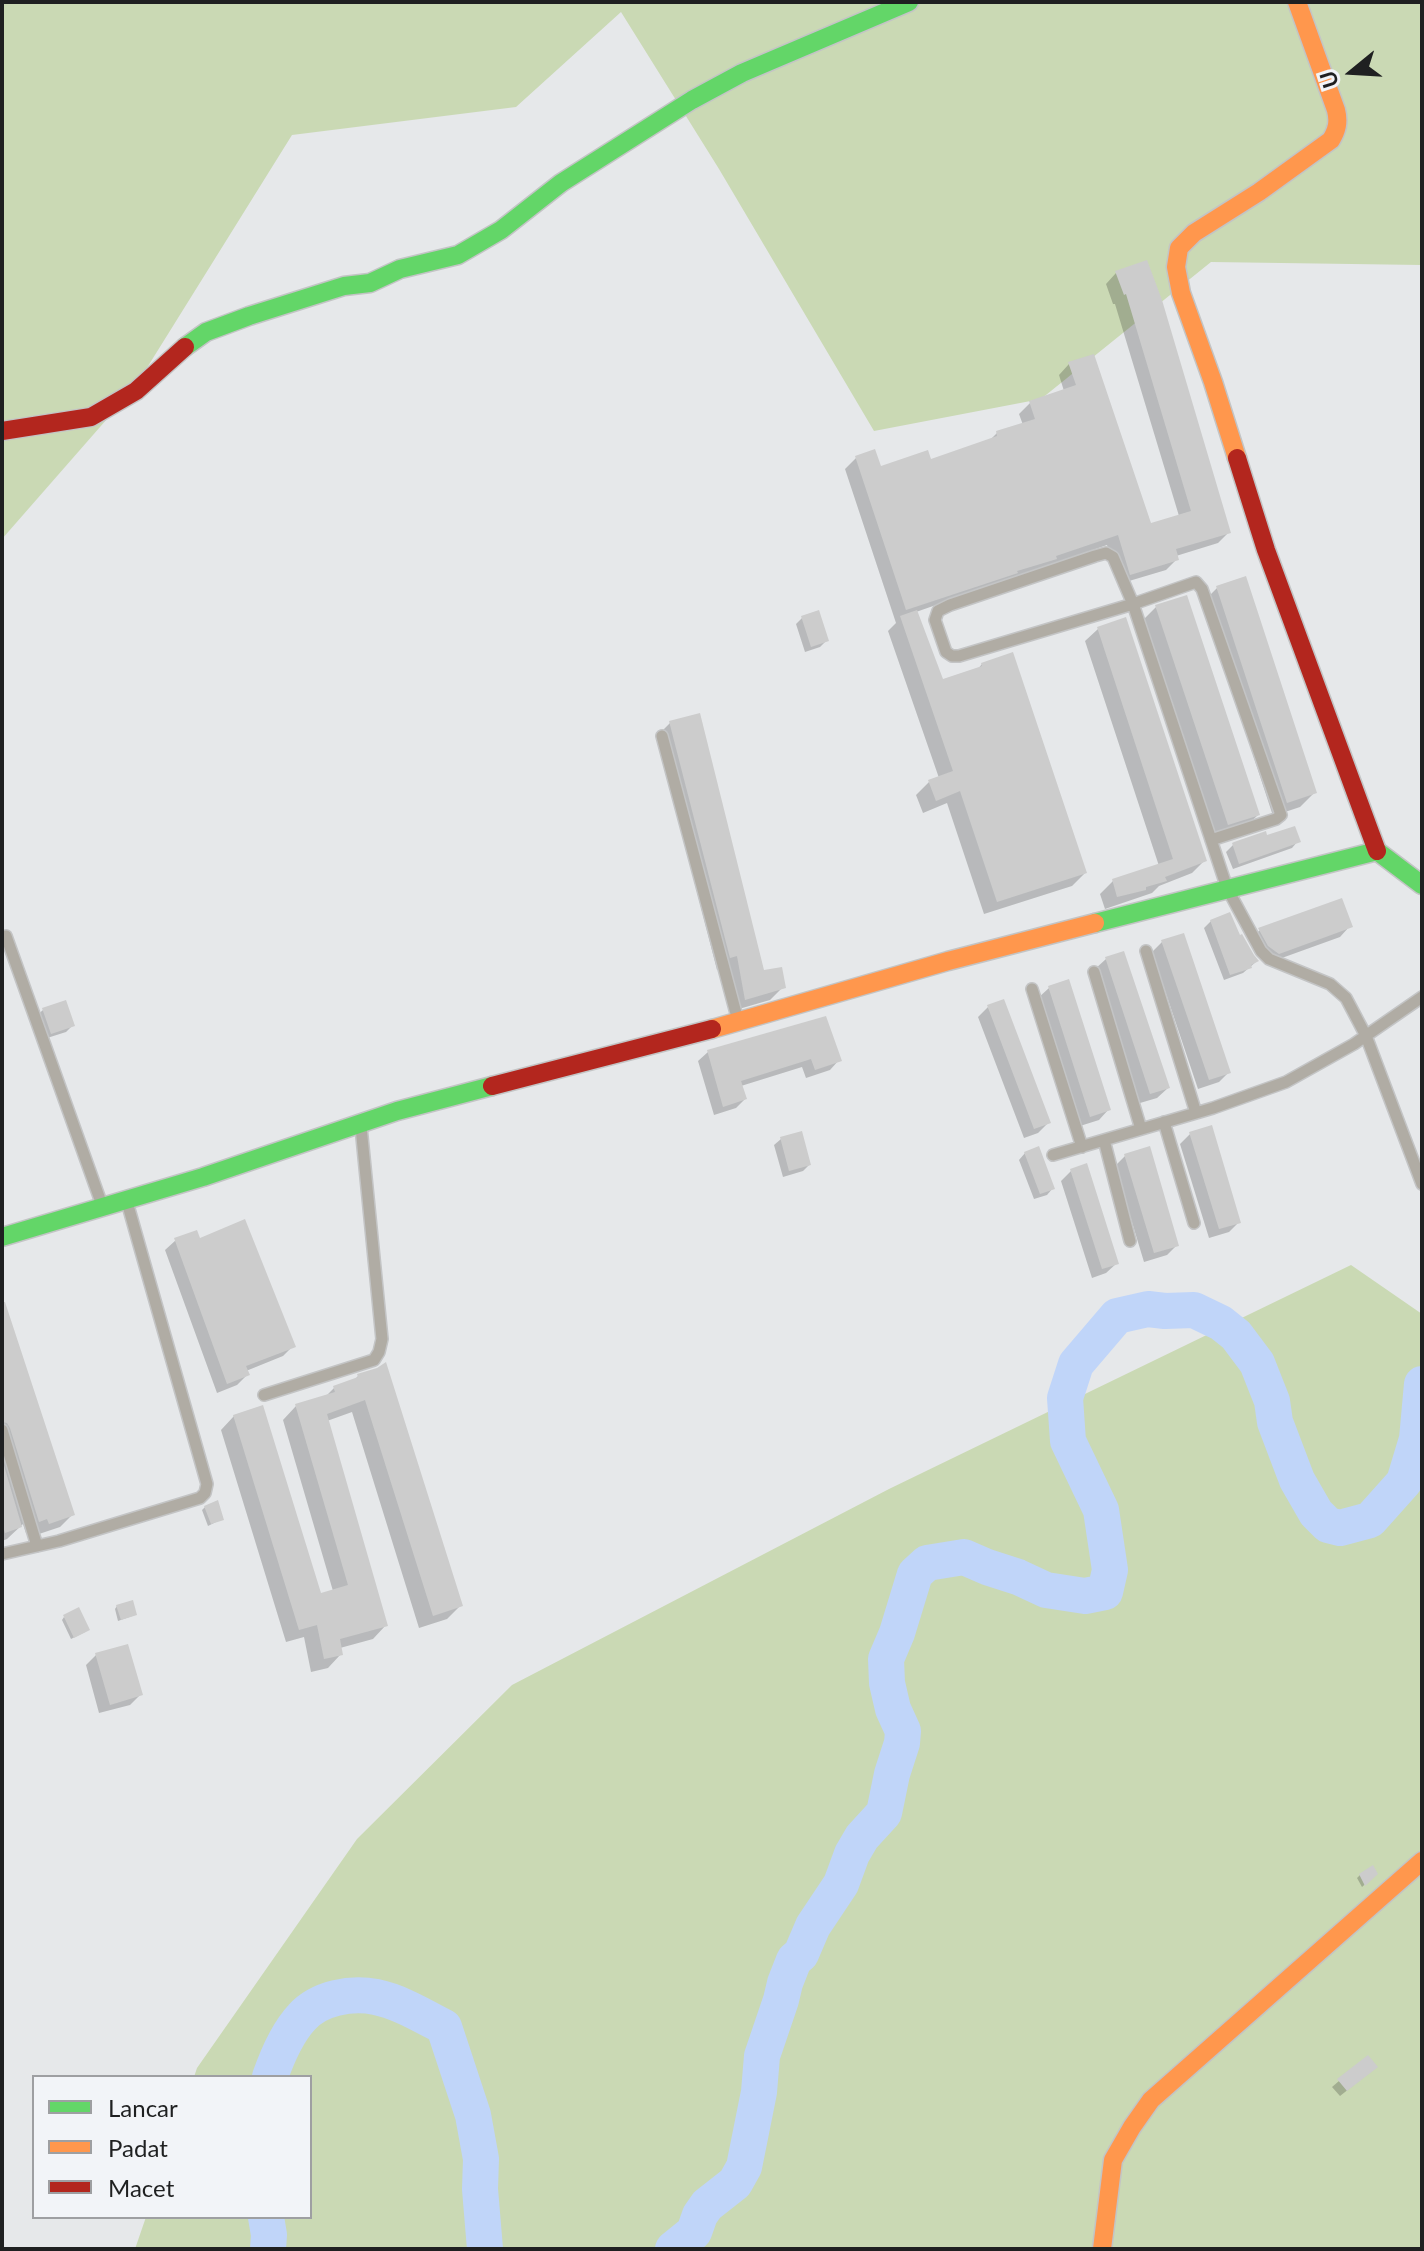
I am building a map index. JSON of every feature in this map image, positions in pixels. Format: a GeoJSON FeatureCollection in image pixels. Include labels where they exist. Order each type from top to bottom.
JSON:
{"type":"FeatureCollection","features":[{"type":"Feature","properties":{"kind":"street"},"geometry":{"type":"LineString","coordinates":[[2,431],[91,417],[136,391],[206,332],[344,286],[370,283],[400,269],[458,255],[501,230],[561,183],[692,100],[742,73],[909,2]]}},
{"type":"Feature","properties":{"kind":"street"},"geometry":{"type":"LineString","coordinates":[[1297,2],[1339,120],[1338,128],[1331,140],[1259,192],[1194,233],[1179,248],[1176,267],[1181,293],[1213,382],[1266,550],[1377,851],[1422,885]]}},
{"type":"Feature","properties":{"kind":"street"},"geometry":{"type":"LineString","coordinates":[[2,1237],[203,1177],[397,1111],[739,1021],[948,961],[1377,851]]}},
{"type":"Feature","properties":{"kind":"street"},"geometry":{"type":"LineString","coordinates":[[1102,2249],[1113,2160],[1151,2100],[1422,1861]]}},
{"type":"Feature","properties":{"kind":"lane"},"geometry":{"type":"LineString","coordinates":[[1211,840],[1281,815],[1202,589],[1196,582],[1133,604],[959,656],[946,652],[935,620],[938,611],[1106,553],[1113,557],[1133,604],[1211,840],[1227,888],[1261,951],[1277,963],[1330,984],[1346,998],[1366,1036],[1422,1184]]}},
{"type":"Feature","properties":{"kind":"lane"},"geometry":{"type":"LineString","coordinates":[[662,736],[739,1021]]}},
{"type":"Feature","properties":{"kind":"lane"},"geometry":{"type":"LineString","coordinates":[[6,936],[102,1206]]}},
{"type":"Feature","properties":{"kind":"lane"},"geometry":{"type":"LineString","coordinates":[[1146,951],[1196,1113]]}},
{"type":"Feature","properties":{"kind":"lane"},"geometry":{"type":"LineString","coordinates":[[1094,972],[1141,1129]]}},
{"type":"Feature","properties":{"kind":"lane"},"geometry":{"type":"LineString","coordinates":[[1032,989],[1082,1147]]}},
{"type":"Feature","properties":{"kind":"lane"},"geometry":{"type":"LineString","coordinates":[[1053,1155],[1196,1113],[1286,1082],[1366,1036],[1422,997]]}},
{"type":"Feature","properties":{"kind":"lane"},"geometry":{"type":"LineString","coordinates":[[264,1395],[374,1360],[379,1352],[382,1339],[360,1122]]}},
{"type":"Feature","properties":{"kind":"lane"},"geometry":{"type":"LineString","coordinates":[[1164,1122],[1194,1223]]}},
{"type":"Feature","properties":{"kind":"lane"},"geometry":{"type":"LineString","coordinates":[[1104,1140],[1130,1241]]}},
{"type":"Feature","properties":{"kind":"lane"},"geometry":{"type":"LineString","coordinates":[[2,1554],[200,1498],[205,1493],[207,1484],[126,1199]]}},
{"type":"Feature","properties":{"kind":"lane"},"geometry":{"type":"LineString","coordinates":[[2,1430],[37,1546]]}},
{"type":"Feature","properties":{"kind":"green space"},"geometry":{"type":"Polygon","coordinates":[[[2,2],[1422,2],[1422,265],[1211,262],[1041,399],[874,431],[719,169],[621,12],[516,107],[292,135],[135,387],[2,539],[2,2]]]}},
{"type":"Feature","properties":{"kind":"green space"},"geometry":{"type":"Polygon","coordinates":[[[1351,1265],[1422,1314],[1422,2249],[135,2249],[145,2219],[312,2219],[312,2075],[195,2075],[357,1839],[512,1685],[889,1489],[1351,1265]]]}},
{"type":"Feature","properties":{"kind":"building"},"geometry":{"type":"Polygon","coordinates":[[[1147,260],[1162,300],[1231,533],[1176,549],[1179,560],[1130,575],[1118,535],[1018,573],[906,610],[855,456],[875,449],[881,466],[928,450],[931,459],[997,436],[996,431],[1035,419],[1029,401],[1076,385],[1068,362],[1094,354],[1151,523],[1191,511],[1126,294],[1115,271],[1147,260]]]}},
{"type":"Feature","properties":{"kind":"building"},"geometry":{"type":"Polygon","coordinates":[[[1246,576],[1317,793],[1287,803],[1216,586],[1246,576]]]}},
{"type":"Feature","properties":{"kind":"building"},"geometry":{"type":"Polygon","coordinates":[[[1187,595],[1260,815],[1228,825],[1155,605],[1187,595]]]}},
{"type":"Feature","properties":{"kind":"building"},"geometry":{"type":"Polygon","coordinates":[[[819,610],[829,641],[811,647],[801,616],[819,610]]]}},
{"type":"Feature","properties":{"kind":"building"},"geometry":{"type":"Polygon","coordinates":[[[917,610],[943,679],[1013,652],[1087,873],[997,902],[960,791],[936,801],[928,780],[953,771],[900,616],[917,610]]]}},
{"type":"Feature","properties":{"kind":"building"},"geometry":{"type":"Polygon","coordinates":[[[1126,617],[1207,861],[1165,877],[1167,881],[1146,887],[1146,890],[1117,897],[1112,879],[1173,859],[1097,627],[1126,617]]]}},
{"type":"Feature","properties":{"kind":"building"},"geometry":{"type":"Polygon","coordinates":[[[700,713],[764,970],[782,967],[786,988],[745,1000],[737,956],[730,958],[669,721],[700,713]]]}},
{"type":"Feature","properties":{"kind":"building"},"geometry":{"type":"Polygon","coordinates":[[[1295,826],[1301,842],[1239,864],[1232,843],[1266,831],[1267,835],[1295,826]]]}},
{"type":"Feature","properties":{"kind":"building"},"geometry":{"type":"Polygon","coordinates":[[[1342,898],[1353,927],[1279,954],[1268,946],[1258,928],[1342,898]]]}},
{"type":"Feature","properties":{"kind":"building"},"geometry":{"type":"Polygon","coordinates":[[[1230,912],[1240,935],[1259,961],[1251,965],[1252,968],[1230,975],[1210,920],[1230,912]]]}},
{"type":"Feature","properties":{"kind":"building"},"geometry":{"type":"Polygon","coordinates":[[[1184,933],[1231,1073],[1209,1080],[1161,940],[1184,933]]]}},
{"type":"Feature","properties":{"kind":"building"},"geometry":{"type":"Polygon","coordinates":[[[1124,951],[1170,1088],[1150,1094],[1105,957],[1124,951]]]}},
{"type":"Feature","properties":{"kind":"building"},"geometry":{"type":"Polygon","coordinates":[[[1069,979],[1111,1110],[1090,1117],[1048,986],[1069,979]]]}},
{"type":"Feature","properties":{"kind":"building"},"geometry":{"type":"Polygon","coordinates":[[[1004,999],[1051,1123],[1034,1129],[987,1005],[1004,999]]]}},
{"type":"Feature","properties":{"kind":"building"},"geometry":{"type":"Polygon","coordinates":[[[66,1000],[75,1026],[51,1034],[42,1008],[66,1000]]]}},
{"type":"Feature","properties":{"kind":"building"},"geometry":{"type":"Polygon","coordinates":[[[826,1016],[842,1061],[815,1070],[811,1059],[741,1081],[747,1099],[723,1107],[707,1050],[826,1016]]]}},
{"type":"Feature","properties":{"kind":"building"},"geometry":{"type":"Polygon","coordinates":[[[1212,1125],[1241,1223],[1219,1229],[1189,1132],[1212,1125]]]}},
{"type":"Feature","properties":{"kind":"building"},"geometry":{"type":"Polygon","coordinates":[[[802,1131],[811,1165],[789,1171],[780,1137],[802,1131]]]}},
{"type":"Feature","properties":{"kind":"building"},"geometry":{"type":"Polygon","coordinates":[[[1039,1146],[1055,1189],[1040,1194],[1024,1152],[1039,1146]]]}},
{"type":"Feature","properties":{"kind":"building"},"geometry":{"type":"Polygon","coordinates":[[[1150,1146],[1179,1246],[1154,1253],[1124,1154],[1150,1146]]]}},
{"type":"Feature","properties":{"kind":"building"},"geometry":{"type":"Polygon","coordinates":[[[1087,1163],[1119,1264],[1102,1269],[1070,1169],[1087,1163]]]}},
{"type":"Feature","properties":{"kind":"building"},"geometry":{"type":"Polygon","coordinates":[[[245,1219],[296,1347],[246,1366],[250,1375],[227,1384],[174,1238],[197,1230],[200,1238],[245,1219]]]}},
{"type":"Feature","properties":{"kind":"building"},"geometry":{"type":"Polygon","coordinates":[[[2,1302],[5,1302],[75,1515],[49,1524],[47,1519],[39,1522],[10,1428],[2,1422],[2,1302]]]}},
{"type":"Feature","properties":{"kind":"building"},"geometry":{"type":"Polygon","coordinates":[[[386,1362],[463,1606],[433,1616],[365,1400],[327,1414],[388,1626],[340,1639],[343,1655],[324,1659],[317,1625],[299,1630],[233,1415],[263,1405],[321,1593],[348,1585],[295,1404],[335,1392],[333,1386],[386,1362]]]}},
{"type":"Feature","properties":{"kind":"building"},"geometry":{"type":"Polygon","coordinates":[[[2,1459],[22,1527],[5,1533],[2,1523],[2,1459]]]}},
{"type":"Feature","properties":{"kind":"building"},"geometry":{"type":"Polygon","coordinates":[[[218,1500],[224,1520],[211,1524],[204,1506],[218,1500]]]}},
{"type":"Feature","properties":{"kind":"building"},"geometry":{"type":"Polygon","coordinates":[[[133,1600],[137,1615],[121,1620],[116,1605],[133,1600]]]}},
{"type":"Feature","properties":{"kind":"building"},"geometry":{"type":"Polygon","coordinates":[[[79,1607],[90,1630],[74,1638],[63,1615],[79,1607]]]}},
{"type":"Feature","properties":{"kind":"building"},"geometry":{"type":"Polygon","coordinates":[[[128,1644],[143,1695],[110,1705],[95,1653],[128,1644]]]}},
{"type":"Feature","properties":{"kind":"building"},"geometry":{"type":"Polygon","coordinates":[[[1373,1865],[1378,1874],[1365,1886],[1359,1874],[1373,1865]]]}},
{"type":"Feature","properties":{"kind":"building"},"geometry":{"type":"Polygon","coordinates":[[[1368,2055],[1378,2067],[1347,2091],[1337,2079],[1368,2055]]]}},
{"type":"Feature","properties":{"kind":"waterway"},"geometry":{"type":"LineString","coordinates":[[673,2249],[694,2232],[707,2205],[735,2183],[744,2167],[759,2092],[762,2056],[794,1960],[801,1954],[813,1926],[841,1884],[862,1837],[884,1813],[903,1731],[893,1709],[886,1659],[915,1574],[927,1563],[964,1557],[1046,1590],[1085,1596],[1105,1592],[1110,1570],[1101,1510],[1068,1441],[1065,1398],[1076,1364],[1117,1316],[1148,1309],[1194,1310],[1221,1323],[1236,1335],[1257,1363],[1297,1480],[1316,1513],[1328,1525],[1340,1528],[1370,1520],[1404,1482],[1417,1439],[1422,1384]]}},
{"type":"Feature","properties":{"kind":"waterway"},"geometry":{"type":"LineString","coordinates":[[271,2075],[297,2023],[309,2010],[336,1998],[356,1995],[385,1999],[444,2027],[473,2115],[481,2159],[485,2249]]}},
{"type":"Feature","properties":{"kind":"waterway"},"geometry":{"type":"LineString","coordinates":[[266,2219],[268,2249]]}},
{"type":"Feature","properties":{"kind":"traffic: fast"},"geometry":{"type":"LineString","coordinates":[[185,347],[206,332],[249,316],[344,286],[370,283],[400,269],[458,255],[501,230],[561,183],[692,100],[742,73],[909,2]]}},
{"type":"Feature","properties":{"kind":"traffic: fast"},"geometry":{"type":"LineString","coordinates":[[1095,923],[1377,851],[1422,885]]}},
{"type":"Feature","properties":{"kind":"traffic: fast"},"geometry":{"type":"LineString","coordinates":[[2,1237],[203,1177],[397,1111],[492,1086]]}},
{"type":"Feature","properties":{"kind":"traffic: slow"},"geometry":{"type":"LineString","coordinates":[[1237,458],[1181,293],[1176,267],[1179,248],[1194,233],[1259,192],[1331,140],[1335,133],[1336,110],[1297,2]]}},
{"type":"Feature","properties":{"kind":"traffic: slow"},"geometry":{"type":"LineString","coordinates":[[712,1029],[948,961],[1095,923]]}},
{"type":"Feature","properties":{"kind":"traffic: slow"},"geometry":{"type":"LineString","coordinates":[[1102,2249],[1113,2160],[1151,2100],[1422,1861]]}},
{"type":"Feature","properties":{"kind":"traffic: jam"},"geometry":{"type":"LineString","coordinates":[[2,431],[91,417],[136,391],[185,347]]}},
{"type":"Feature","properties":{"kind":"traffic: jam"},"geometry":{"type":"LineString","coordinates":[[1237,458],[1266,550],[1377,851]]}},
{"type":"Feature","properties":{"kind":"traffic: jam"},"geometry":{"type":"LineString","coordinates":[[492,1086],[712,1029]]}}]}
